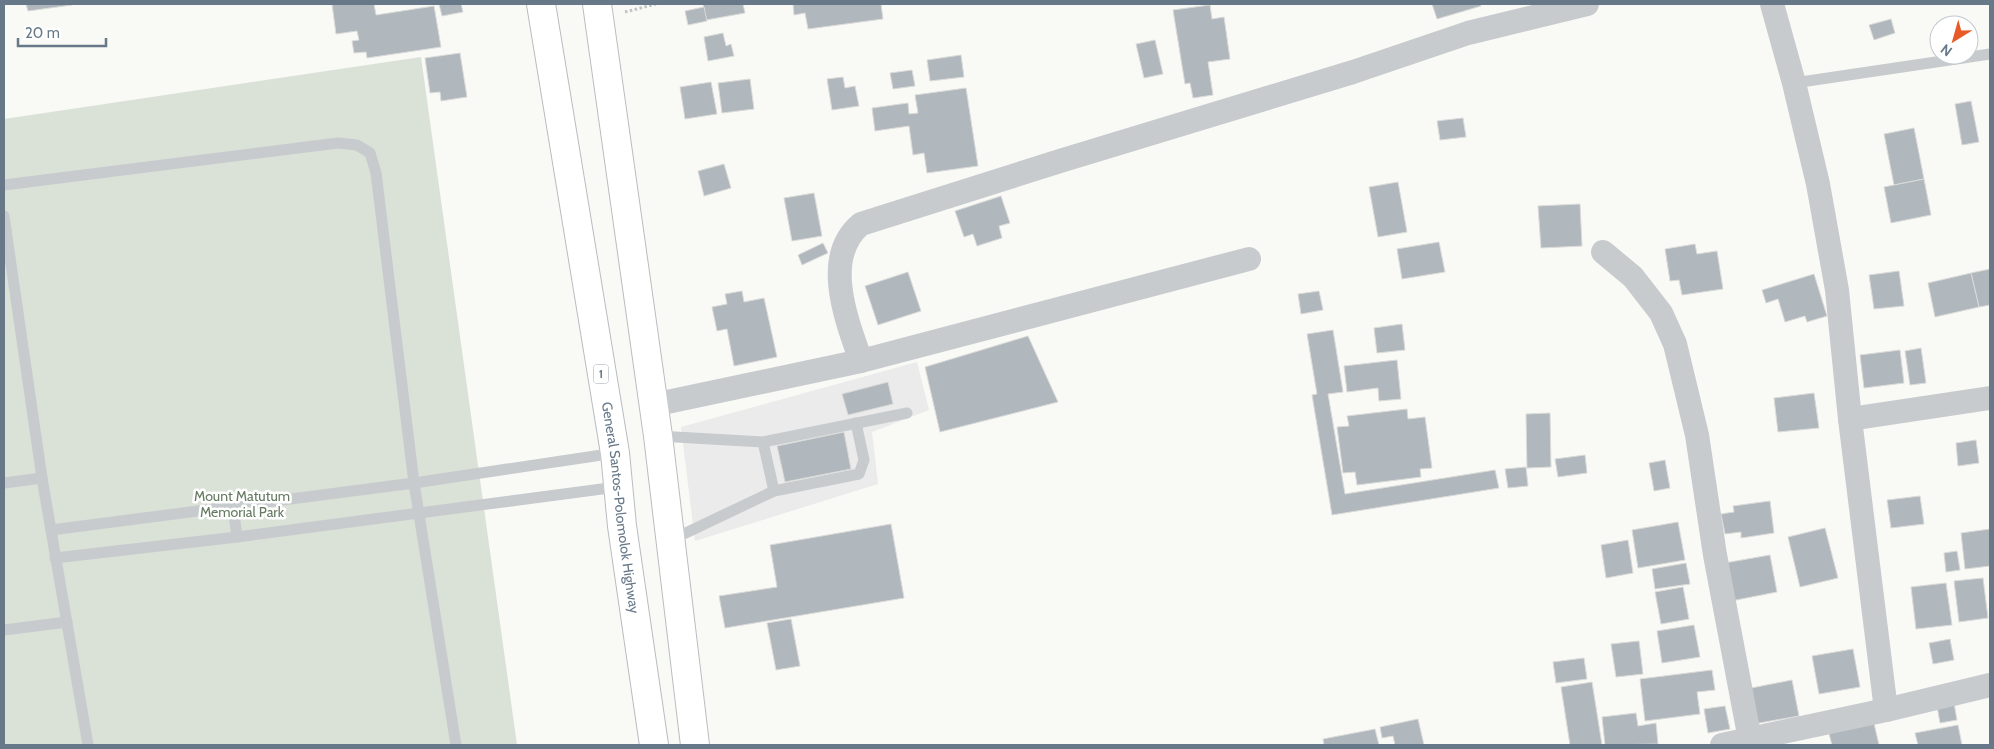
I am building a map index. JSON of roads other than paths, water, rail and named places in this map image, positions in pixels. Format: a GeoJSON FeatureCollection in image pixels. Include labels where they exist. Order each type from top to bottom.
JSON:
{"type":"FeatureCollection","features":[{"type":"Feature","properties":{"kind":"highway","name":"General Santos-Polomolok Highway"},"geometry":{"type":"LineString","coordinates":[[541,4],[615,453],[617,487],[654,745]]}},
{"type":"Feature","properties":{"kind":"highway"},"geometry":{"type":"LineString","coordinates":[[597,4],[654,404],[695,745]]}},
{"type":"Feature","properties":{"kind":"street"},"geometry":{"type":"LineString","coordinates":[[860,361],[843,307],[839,275],[846,242],[860,224],[1352,72],[1468,33],[1587,4]]}},
{"type":"Feature","properties":{"kind":"street"},"geometry":{"type":"LineString","coordinates":[[1772,4],[1794,83],[1818,184],[1837,290],[1850,419],[1886,710]]}},
{"type":"Feature","properties":{"kind":"street"},"geometry":{"type":"LineString","coordinates":[[1603,252],[1633,277],[1661,313],[1675,344],[1696,434],[1715,555],[1751,743]]}},
{"type":"Feature","properties":{"kind":"street"},"geometry":{"type":"LineString","coordinates":[[654,404],[860,361],[1249,259]]}},
{"type":"Feature","properties":{"kind":"street"},"geometry":{"type":"LineString","coordinates":[[1850,419],[1990,398]]}},
{"type":"Feature","properties":{"kind":"street"},"geometry":{"type":"LineString","coordinates":[[1722,745],[1751,743],[1990,685]]}},
{"type":"Feature","properties":{"kind":"lane"},"geometry":{"type":"LineString","coordinates":[[1794,83],[1990,54]]}},
{"type":"Feature","properties":{"kind":"lane"},"geometry":{"type":"LineString","coordinates":[[4,185],[338,143],[357,145],[370,153],[376,173],[414,483],[456,745]]}},
{"type":"Feature","properties":{"kind":"lane"},"geometry":{"type":"LineString","coordinates":[[4,216],[42,478],[88,745]]}},
{"type":"Feature","properties":{"kind":"lane"},"geometry":{"type":"LineString","coordinates":[[658,436],[763,442],[810,436],[856,423],[907,413]]}},
{"type":"Feature","properties":{"kind":"lane"},"geometry":{"type":"LineString","coordinates":[[671,540],[774,491],[819,479],[859,474],[862,471],[864,460],[856,423]]}},
{"type":"Feature","properties":{"kind":"lane"},"geometry":{"type":"LineString","coordinates":[[763,442],[774,491]]}},
{"type":"Feature","properties":{"kind":"lane"},"geometry":{"type":"LineString","coordinates":[[51,530],[414,483],[615,453]]}},
{"type":"Feature","properties":{"kind":"lane"},"geometry":{"type":"LineString","coordinates":[[4,483],[42,478]]}},
{"type":"Feature","properties":{"kind":"lane"},"geometry":{"type":"LineString","coordinates":[[55,558],[237,537],[617,487]]}},
{"type":"Feature","properties":{"kind":"lane"},"geometry":{"type":"LineString","coordinates":[[234,507],[237,537]]}},
{"type":"Feature","properties":{"kind":"lane"},"geometry":{"type":"LineString","coordinates":[[4,630],[67,622]]}},
{"type":"Feature","properties":{"kind":"park label","name":"Mount Matutum Memorial Park"},"geometry":{"type":"Point","coordinates":[242,504]}}]}
